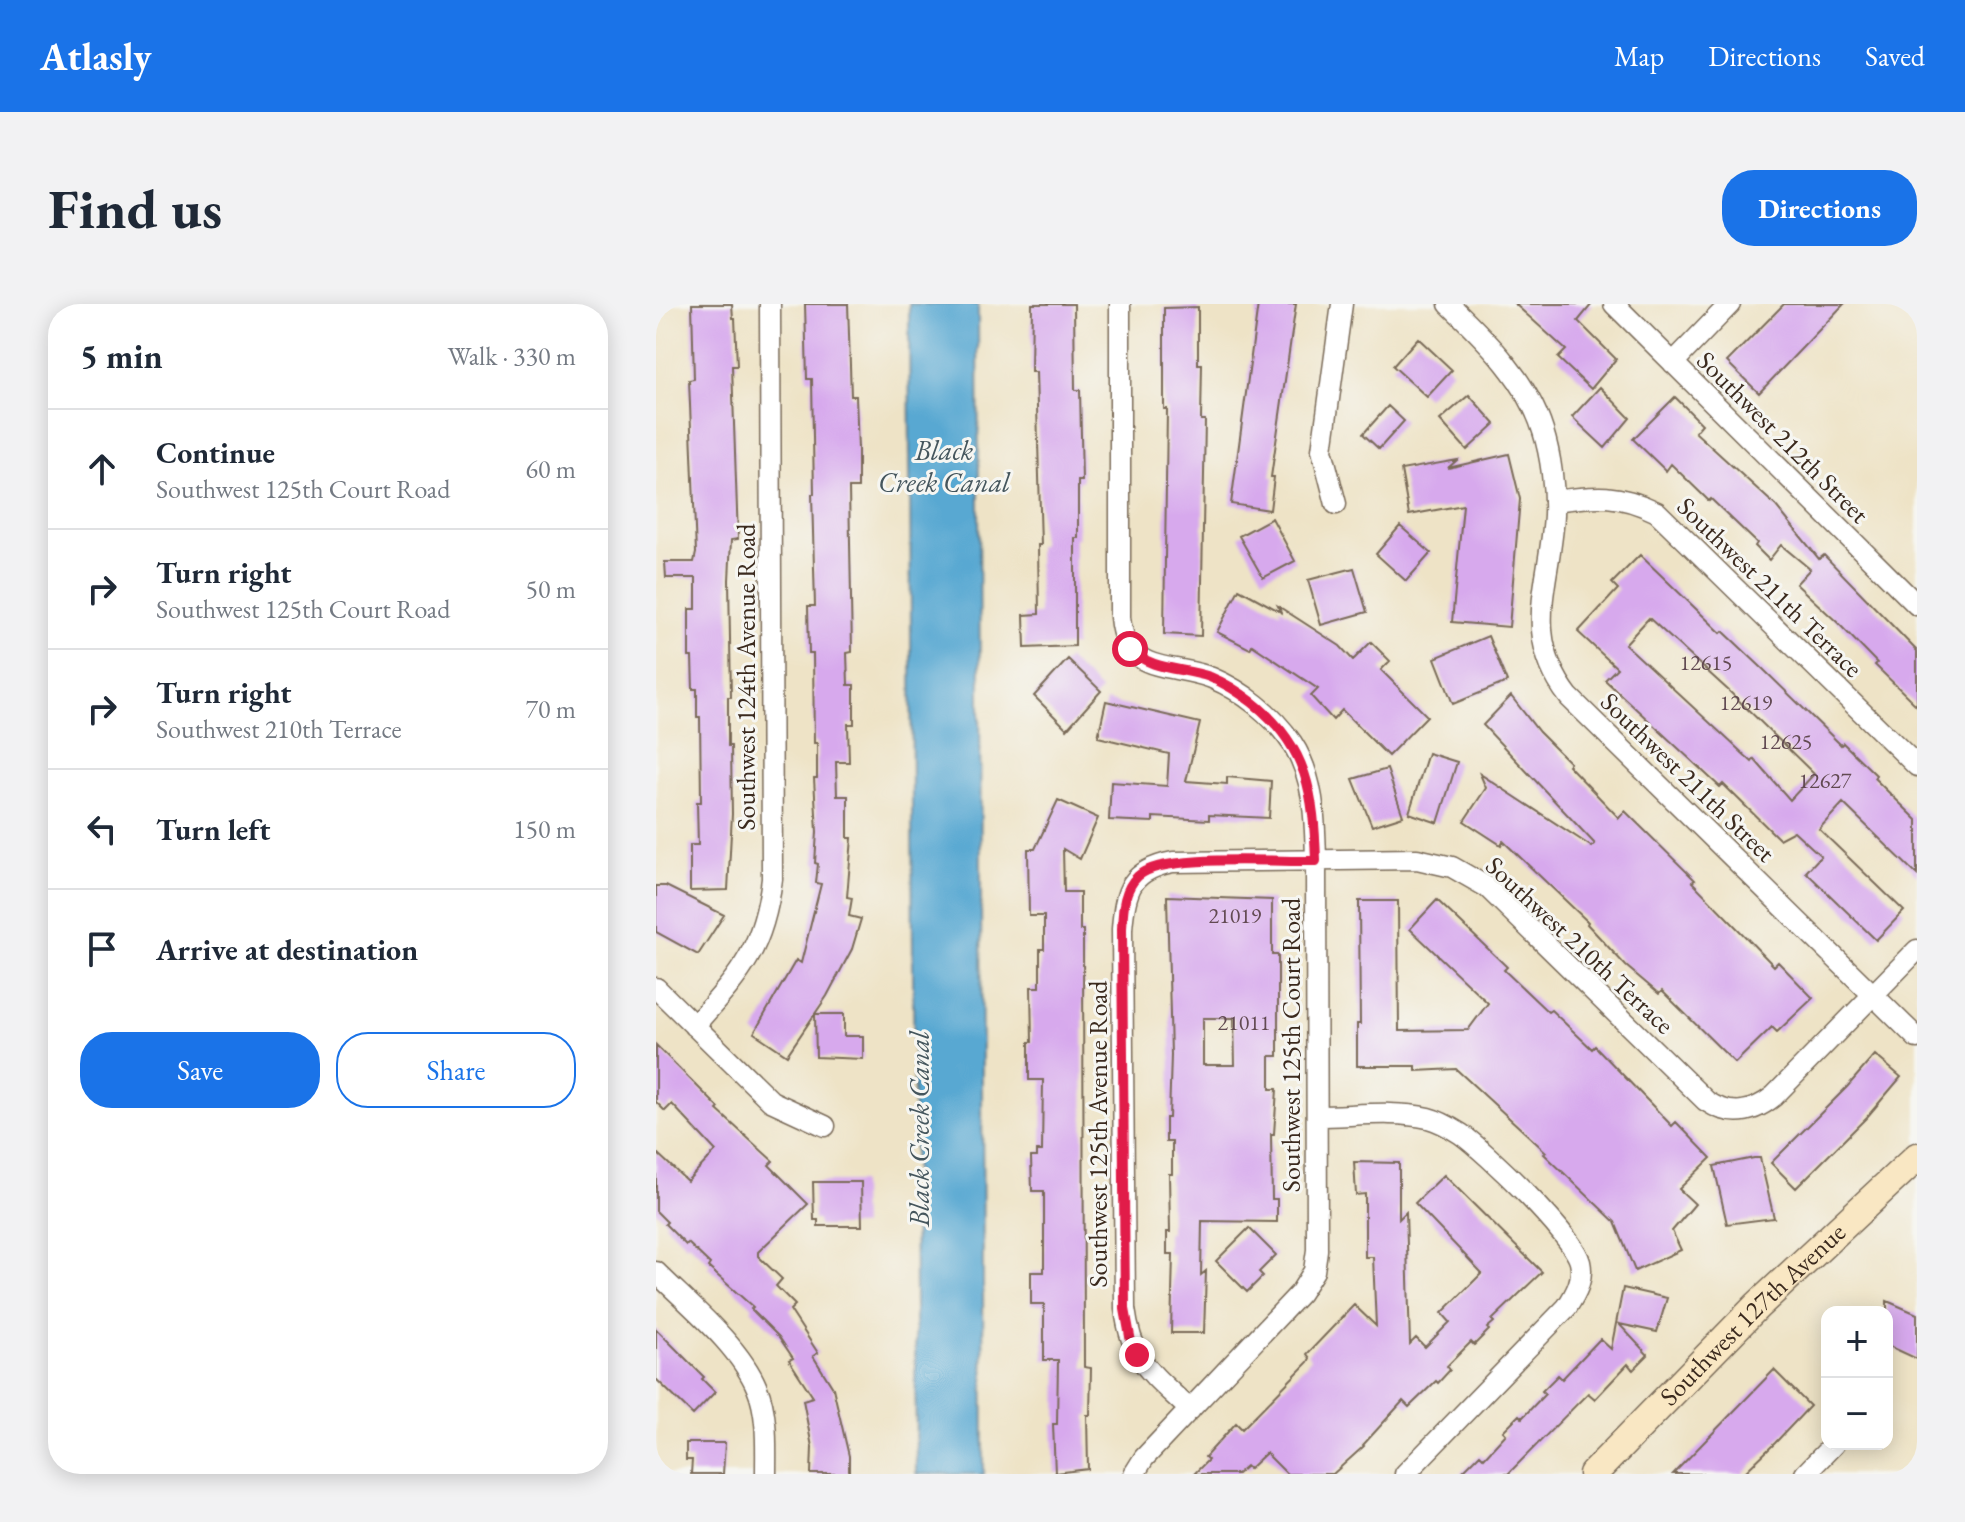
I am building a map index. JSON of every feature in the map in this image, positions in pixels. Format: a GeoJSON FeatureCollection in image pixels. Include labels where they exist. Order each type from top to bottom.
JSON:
{"type":"FeatureCollection","features":[{"type":"Feature","properties":{"kind":"street","name":"Southwest 124th Avenue Road"},"geometry":{"type":"LineString","coordinates":[[694,1026],[736,979],[753,952],[765,922],[772,879],[770,304]]}},
{"type":"Feature","properties":{"kind":"street","name":"Southwest 125th Court Road"},"geometry":{"type":"LineString","coordinates":[[1120,304],[1120,617],[1124,639],[1137,656],[1156,666],[1193,673],[1225,684],[1264,712],[1280,728],[1293,744],[1308,780],[1315,819],[1316,861],[1318,1116],[1317,1250],[1314,1271],[1300,1293],[1144,1458],[1134,1474]]}},
{"type":"Feature","properties":{"kind":"street"},"geometry":{"type":"LineString","coordinates":[[1336,504],[1322,450],[1342,304]]}},
{"type":"Feature","properties":{"kind":"street"},"geometry":{"type":"LineString","coordinates":[[1449,304],[1485,339],[1528,397],[1543,430],[1554,501]]}},
{"type":"Feature","properties":{"kind":"street","name":"Southwest 212th Street"},"geometry":{"type":"LineString","coordinates":[[1614,304],[1917,605]]}},
{"type":"Feature","properties":{"kind":"street"},"geometry":{"type":"LineString","coordinates":[[1673,363],[1730,304]]}},
{"type":"Feature","properties":{"kind":"street","name":"Southwest 211th Terrace"},"geometry":{"type":"LineString","coordinates":[[1554,501],[1589,496],[1616,497],[1657,512],[1917,766]]}},
{"type":"Feature","properties":{"kind":"street","name":"Southwest 211th Street"},"geometry":{"type":"LineString","coordinates":[[1554,501],[1540,623],[1544,652],[1557,682],[1917,1038]]}},
{"type":"Feature","properties":{"kind":"street","name":"Southwest 210th Terrace"},"geometry":{"type":"LineString","coordinates":[[1131,884],[1147,869],[1173,862],[1417,859],[1452,867],[1474,877],[1706,1101],[1722,1110],[1741,1112],[1756,1108],[1774,1096],[1874,995]]}},
{"type":"Feature","properties":{"kind":"street","name":"Southwest 125th Avenue Road"},"geometry":{"type":"LineString","coordinates":[[1131,884],[1122,929],[1125,1309],[1131,1342],[1137,1355],[1190,1410]]}},
{"type":"Feature","properties":{"kind":"street"},"geometry":{"type":"LineString","coordinates":[[1874,995],[1917,950]]}},
{"type":"Feature","properties":{"kind":"street"},"geometry":{"type":"LineString","coordinates":[[656,988],[771,1101],[825,1126]]}},
{"type":"Feature","properties":{"kind":"street"},"geometry":{"type":"LineString","coordinates":[[1318,1116],[1405,1115],[1444,1124],[1476,1146],[1559,1228],[1579,1258],[1582,1270],[1576,1293],[1561,1314],[1405,1474]]}},
{"type":"Feature","properties":{"kind":"street","name":"Southwest 127th Avenue"},"geometry":{"type":"LineString","coordinates":[[1593,1474],[1757,1306],[1917,1157]]}},
{"type":"Feature","properties":{"kind":"street"},"geometry":{"type":"LineString","coordinates":[[656,1272],[734,1351],[752,1379],[762,1402],[766,1474]]}},
{"type":"Feature","properties":{"kind":"street"},"geometry":{"type":"LineString","coordinates":[[1805,1474],[1828,1450]]}},
{"type":"Feature","properties":{"kind":"water","name":"Black Creek Canal"},"geometry":{"type":"Polygon","coordinates":[[[909,304],[978,304],[984,1474],[916,1474],[909,304]]]}},
{"type":"Feature","properties":{"kind":"building"},"geometry":{"type":"Polygon","coordinates":[[[692,304],[732,304],[735,318],[737,366],[732,366],[738,539],[731,540],[729,580],[731,697],[728,697],[728,746],[731,746],[732,814],[728,890],[690,891],[690,845],[698,845],[697,802],[701,802],[700,717],[697,717],[697,689],[693,689],[692,657],[689,657],[689,609],[696,609],[696,578],[666,578],[665,562],[694,562],[696,553],[689,380],[694,379],[692,304]]]}},
{"type":"Feature","properties":{"kind":"building"},"geometry":{"type":"Polygon","coordinates":[[[805,304],[848,304],[851,396],[856,396],[858,450],[858,488],[849,488],[852,652],[847,653],[848,685],[854,685],[854,724],[848,724],[849,762],[836,762],[837,796],[848,796],[848,838],[852,838],[847,897],[852,898],[849,916],[861,919],[852,949],[827,996],[787,1055],[754,1033],[796,960],[801,963],[821,884],[816,883],[814,778],[817,778],[817,743],[814,743],[813,653],[809,653],[808,606],[815,606],[814,494],[812,379],[807,379],[805,304]]]}},
{"type":"Feature","properties":{"kind":"building"},"geometry":{"type":"Polygon","coordinates":[[[1032,304],[1074,304],[1075,390],[1080,390],[1082,481],[1078,481],[1078,538],[1075,538],[1075,646],[1025,648],[1024,615],[1039,614],[1038,545],[1041,545],[1036,372],[1031,372],[1032,304]]]}},
{"type":"Feature","properties":{"kind":"building"},"geometry":{"type":"Polygon","coordinates":[[[1258,304],[1296,304],[1271,477],[1274,477],[1270,510],[1231,504],[1258,304]]]}},
{"type":"Feature","properties":{"kind":"building"},"geometry":{"type":"Polygon","coordinates":[[[1515,304],[1592,304],[1578,321],[1616,359],[1591,389],[1558,358],[1566,350],[1515,304]]]}},
{"type":"Feature","properties":{"kind":"building"},"geometry":{"type":"Polygon","coordinates":[[[1784,304],[1844,304],[1759,393],[1727,362],[1784,304]]]}},
{"type":"Feature","properties":{"kind":"building"},"geometry":{"type":"Polygon","coordinates":[[[1198,307],[1198,364],[1202,364],[1201,420],[1205,420],[1201,636],[1164,634],[1167,409],[1164,409],[1164,308],[1198,307]]]}},
{"type":"Feature","properties":{"kind":"building"},"geometry":{"type":"Polygon","coordinates":[[[1418,338],[1452,370],[1427,397],[1393,366],[1418,338]]]}},
{"type":"Feature","properties":{"kind":"building"},"geometry":{"type":"Polygon","coordinates":[[[1600,387],[1630,418],[1605,448],[1572,417],[1600,387]]]}},
{"type":"Feature","properties":{"kind":"building"},"geometry":{"type":"Polygon","coordinates":[[[1469,395],[1495,424],[1467,450],[1440,420],[1469,395]]]}},
{"type":"Feature","properties":{"kind":"building"},"geometry":{"type":"Polygon","coordinates":[[[1675,397],[1702,424],[1695,432],[1776,506],[1819,559],[1824,555],[1917,651],[1917,706],[1796,584],[1810,569],[1781,545],[1769,560],[1755,546],[1757,543],[1711,499],[1709,501],[1671,464],[1666,471],[1633,439],[1675,397]]]}},
{"type":"Feature","properties":{"kind":"building"},"geometry":{"type":"Polygon","coordinates":[[[1388,406],[1404,421],[1379,449],[1363,434],[1388,406]]]}},
{"type":"Feature","properties":{"kind":"building"},"geometry":{"type":"Polygon","coordinates":[[[1509,454],[1520,499],[1509,627],[1452,622],[1463,505],[1409,515],[1401,470],[1457,460],[1448,468],[1509,454]]]}},
{"type":"Feature","properties":{"kind":"building"},"geometry":{"type":"Polygon","coordinates":[[[1272,518],[1295,561],[1263,578],[1239,536],[1272,518]]]}},
{"type":"Feature","properties":{"kind":"building"},"geometry":{"type":"Polygon","coordinates":[[[1400,526],[1431,553],[1406,581],[1376,554],[1400,526]]]}},
{"type":"Feature","properties":{"kind":"building"},"geometry":{"type":"Polygon","coordinates":[[[1640,555],[1841,745],[1843,743],[1917,820],[1917,875],[1843,803],[1819,829],[1904,911],[1876,940],[1806,872],[1821,856],[1794,831],[1779,839],[1723,784],[1720,787],[1605,680],[1617,668],[1578,632],[1618,589],[1612,583],[1640,555]],[[1649,618],[1625,644],[1752,762],[1754,759],[1790,800],[1814,774],[1649,618]]]}},
{"type":"Feature","properties":{"kind":"building"},"geometry":{"type":"Polygon","coordinates":[[[1354,568],[1367,612],[1321,625],[1308,580],[1354,568]]]}},
{"type":"Feature","properties":{"kind":"building"},"geometry":{"type":"Polygon","coordinates":[[[1239,589],[1281,612],[1278,606],[1340,646],[1353,660],[1371,642],[1390,661],[1381,670],[1427,716],[1388,756],[1342,710],[1333,720],[1311,696],[1318,689],[1252,645],[1250,649],[1217,632],[1239,589]]]}},
{"type":"Feature","properties":{"kind":"building"},"geometry":{"type":"Polygon","coordinates":[[[1488,636],[1507,682],[1453,704],[1435,658],[1488,636]]]}},
{"type":"Feature","properties":{"kind":"building"},"geometry":{"type":"Polygon","coordinates":[[[1068,659],[1101,691],[1067,729],[1034,696],[1068,659]]]}},
{"type":"Feature","properties":{"kind":"building"},"geometry":{"type":"Polygon","coordinates":[[[1511,696],[1539,732],[1570,763],[1568,765],[1619,818],[1625,811],[1695,880],[1692,882],[1774,966],[1778,962],[1813,998],[1777,1032],[1772,1027],[1735,1063],[1662,991],[1659,994],[1626,966],[1588,922],[1503,841],[1501,845],[1464,821],[1486,788],[1480,774],[1592,847],[1595,844],[1483,725],[1511,696]]]}},
{"type":"Feature","properties":{"kind":"building"},"geometry":{"type":"Polygon","coordinates":[[[1106,701],[1200,723],[1186,781],[1227,784],[1227,777],[1271,781],[1269,818],[1209,815],[1209,820],[1153,817],[1153,822],[1109,820],[1111,782],[1167,786],[1169,754],[1098,737],[1106,701]]]}},
{"type":"Feature","properties":{"kind":"building"},"geometry":{"type":"Polygon","coordinates":[[[1428,753],[1457,762],[1438,823],[1409,813],[1428,753]]]}},
{"type":"Feature","properties":{"kind":"building"},"geometry":{"type":"Polygon","coordinates":[[[1387,769],[1403,816],[1372,826],[1353,779],[1387,769]]]}},
{"type":"Feature","properties":{"kind":"building"},"geometry":{"type":"Polygon","coordinates":[[[1058,800],[1098,818],[1080,859],[1063,849],[1064,892],[1080,892],[1080,930],[1083,930],[1084,1367],[1091,1368],[1090,1415],[1087,1415],[1088,1469],[1055,1473],[1053,1424],[1057,1424],[1058,1360],[1044,1360],[1044,1304],[1031,1304],[1031,1272],[1044,1272],[1044,1191],[1032,1191],[1031,1157],[1037,1157],[1037,1151],[1042,1151],[1043,1080],[1029,1080],[1029,1042],[1032,1042],[1031,987],[1040,987],[1044,916],[1029,916],[1028,849],[1035,849],[1058,800]]]}},
{"type":"Feature","properties":{"kind":"building"},"geometry":{"type":"Polygon","coordinates":[[[656,886],[666,886],[724,915],[698,955],[656,932],[656,886]]]}},
{"type":"Feature","properties":{"kind":"building"},"geometry":{"type":"Polygon","coordinates":[[[1167,896],[1272,900],[1272,955],[1278,955],[1278,1056],[1270,1056],[1270,1089],[1277,1089],[1274,1134],[1271,1134],[1272,1199],[1277,1199],[1277,1222],[1202,1221],[1201,1275],[1206,1271],[1204,1333],[1171,1333],[1173,1254],[1167,1254],[1167,1232],[1170,1232],[1172,1142],[1166,1142],[1166,1118],[1169,1118],[1171,1055],[1167,896]],[[1203,1018],[1203,1065],[1235,1065],[1234,1018],[1203,1018]]]}},
{"type":"Feature","properties":{"kind":"building"},"geometry":{"type":"Polygon","coordinates":[[[1437,900],[1507,967],[1504,970],[1548,1012],[1551,1010],[1592,1049],[1595,1046],[1672,1126],[1676,1122],[1711,1158],[1679,1189],[1695,1204],[1672,1231],[1681,1250],[1635,1271],[1615,1222],[1544,1154],[1546,1152],[1456,1069],[1416,1071],[1416,1066],[1357,1066],[1357,1024],[1360,1024],[1359,901],[1398,901],[1399,1031],[1468,1030],[1488,1003],[1410,929],[1437,900]]]}},
{"type":"Feature","properties":{"kind":"building"},"geometry":{"type":"Polygon","coordinates":[[[815,1014],[844,1014],[844,1036],[863,1036],[863,1059],[816,1057],[815,1014]]]}},
{"type":"Feature","properties":{"kind":"building"},"geometry":{"type":"Polygon","coordinates":[[[656,1045],[719,1108],[717,1110],[773,1161],[769,1165],[808,1204],[758,1252],[758,1256],[782,1279],[776,1286],[795,1305],[790,1310],[818,1353],[813,1356],[833,1388],[849,1456],[849,1474],[811,1474],[812,1447],[803,1400],[813,1397],[789,1360],[793,1358],[779,1337],[751,1309],[753,1307],[708,1267],[710,1264],[688,1243],[686,1245],[656,1211],[656,1152],[687,1181],[716,1151],[672,1104],[665,1111],[656,1102],[656,1045]]]}},
{"type":"Feature","properties":{"kind":"building"},"geometry":{"type":"Polygon","coordinates":[[[1875,1055],[1901,1077],[1867,1117],[1796,1188],[1771,1163],[1875,1055]]]}},
{"type":"Feature","properties":{"kind":"building"},"geometry":{"type":"Polygon","coordinates":[[[1760,1158],[1774,1218],[1727,1224],[1714,1166],[1760,1158]]]}},
{"type":"Feature","properties":{"kind":"building"},"geometry":{"type":"Polygon","coordinates":[[[1354,1162],[1399,1163],[1399,1219],[1406,1212],[1410,1344],[1416,1338],[1425,1347],[1450,1322],[1442,1313],[1482,1273],[1415,1203],[1444,1175],[1542,1272],[1492,1320],[1494,1322],[1487,1328],[1489,1330],[1474,1345],[1471,1342],[1447,1366],[1450,1370],[1438,1383],[1436,1381],[1409,1407],[1403,1401],[1364,1446],[1333,1474],[1287,1474],[1266,1453],[1249,1469],[1246,1466],[1237,1474],[1194,1474],[1236,1423],[1242,1429],[1308,1362],[1310,1358],[1307,1354],[1354,1305],[1376,1326],[1373,1257],[1365,1257],[1365,1194],[1356,1195],[1354,1162]]]}},
{"type":"Feature","properties":{"kind":"building"},"geometry":{"type":"Polygon","coordinates":[[[813,1182],[861,1182],[862,1226],[818,1226],[818,1220],[814,1220],[813,1182]]]}},
{"type":"Feature","properties":{"kind":"building"},"geometry":{"type":"Polygon","coordinates":[[[1249,1228],[1276,1255],[1259,1272],[1263,1276],[1247,1292],[1216,1261],[1249,1228]]]}},
{"type":"Feature","properties":{"kind":"building"},"geometry":{"type":"Polygon","coordinates":[[[1623,1288],[1667,1298],[1657,1332],[1619,1324],[1648,1355],[1633,1370],[1628,1364],[1595,1399],[1588,1393],[1508,1474],[1460,1474],[1480,1454],[1484,1458],[1506,1434],[1503,1431],[1519,1415],[1522,1418],[1545,1394],[1542,1391],[1558,1375],[1562,1379],[1600,1339],[1611,1349],[1623,1288]]]}},
{"type":"Feature","properties":{"kind":"building"},"geometry":{"type":"Polygon","coordinates":[[[1887,1301],[1917,1314],[1917,1359],[1893,1348],[1893,1306],[1887,1306],[1887,1301]]]}},
{"type":"Feature","properties":{"kind":"building"},"geometry":{"type":"Polygon","coordinates":[[[656,1329],[715,1392],[693,1415],[656,1379],[656,1329]]]}},
{"type":"Feature","properties":{"kind":"building"},"geometry":{"type":"Polygon","coordinates":[[[1774,1370],[1810,1406],[1775,1443],[1743,1474],[1673,1474],[1774,1370]]]}},
{"type":"Feature","properties":{"kind":"building"},"geometry":{"type":"Polygon","coordinates":[[[686,1443],[725,1443],[723,1474],[691,1474],[692,1460],[686,1460],[686,1443]]]}},
{"type":"Feature","properties":{"kind":"route"},"geometry":{"type":"LineString","coordinates":[[1130,649],[1156,666],[1209,677],[1225,684],[1264,712],[1280,728],[1293,744],[1308,780],[1315,819],[1316,861],[1173,862],[1147,869],[1127,892],[1122,929],[1125,1309],[1131,1342],[1137,1355]]}}]}
